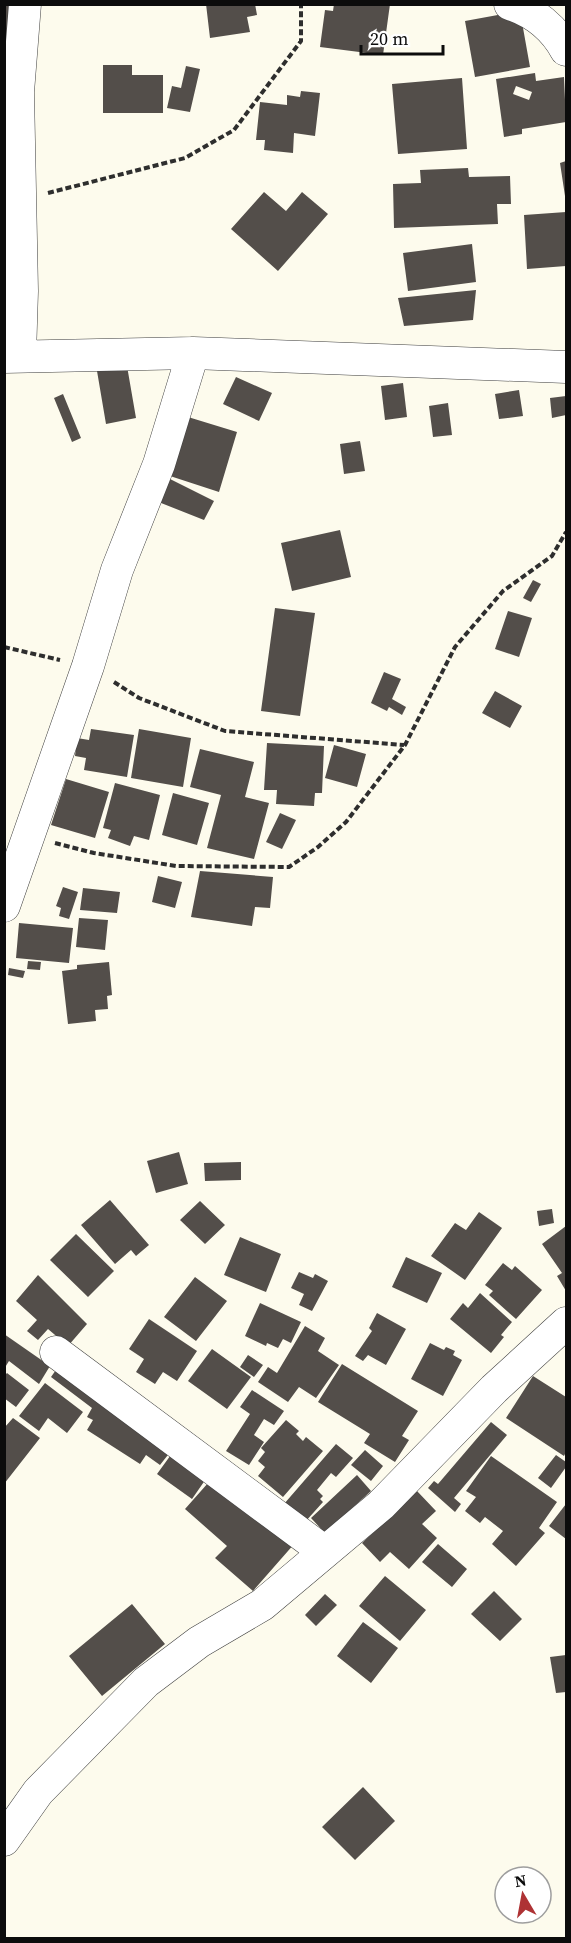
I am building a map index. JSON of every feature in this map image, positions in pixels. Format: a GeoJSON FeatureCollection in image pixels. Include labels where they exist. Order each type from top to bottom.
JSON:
{"type":"FeatureCollection","features":[{"type":"Feature","properties":{"kind":"street"},"geometry":{"type":"LineString","coordinates":[[25,4],[18,93],[21,200],[12,356],[193,353],[567,367]]}},
{"type":"Feature","properties":{"kind":"street"},"geometry":{"type":"LineString","coordinates":[[510,4],[529,10],[552,30],[567,50]]}},
{"type":"Feature","properties":{"kind":"street"},"geometry":{"type":"LineString","coordinates":[[4,906],[88,666],[117,570],[159,464],[193,353]]}},
{"type":"Feature","properties":{"kind":"street"},"geometry":{"type":"LineString","coordinates":[[4,1840],[38,1792],[146,1682],[199,1642],[262,1605],[381,1505],[494,1389],[567,1323]]}},
{"type":"Feature","properties":{"kind":"street"},"geometry":{"type":"LineString","coordinates":[[56,1352],[325,1552]]}},
{"type":"Feature","properties":{"kind":"path"},"geometry":{"type":"LineString","coordinates":[[21,200],[185,158],[234,130],[301,41],[301,4]]}},
{"type":"Feature","properties":{"kind":"path"},"geometry":{"type":"LineString","coordinates":[[30,837],[94,853],[176,866],[289,867],[318,847],[346,822],[405,745],[455,647],[503,591],[552,556],[567,532]]}},
{"type":"Feature","properties":{"kind":"path"},"geometry":{"type":"LineString","coordinates":[[4,647],[88,666],[139,698],[225,731],[405,745]]}},
{"type":"Feature","properties":{"kind":"building"},"geometry":{"type":"Polygon","coordinates":[[[4,4],[14,4],[9,38],[4,37],[4,4]]]}},
{"type":"Feature","properties":{"kind":"building"},"geometry":{"type":"Polygon","coordinates":[[[206,4],[255,4],[257,15],[247,17],[250,32],[210,38],[206,4]]]}},
{"type":"Feature","properties":{"kind":"building"},"geometry":{"type":"Polygon","coordinates":[[[334,4],[390,4],[383,55],[320,47],[325,10],[333,11],[334,4]]]}},
{"type":"Feature","properties":{"kind":"building"},"geometry":{"type":"Polygon","coordinates":[[[520,11],[530,67],[475,77],[465,21],[520,11]]]}},
{"type":"Feature","properties":{"kind":"building"},"geometry":{"type":"Polygon","coordinates":[[[103,65],[132,65],[132,75],[163,75],[163,113],[103,113],[103,65]]]}},
{"type":"Feature","properties":{"kind":"building"},"geometry":{"type":"Polygon","coordinates":[[[186,66],[200,69],[190,112],[167,108],[172,86],[181,88],[186,66]]]}},
{"type":"Feature","properties":{"kind":"building"},"geometry":{"type":"Polygon","coordinates":[[[535,73],[536,81],[564,77],[566,122],[522,129],[522,134],[504,137],[496,79],[535,73]],[[516,86],[513,94],[529,100],[532,92],[516,86]]]}},
{"type":"Feature","properties":{"kind":"building"},"geometry":{"type":"Polygon","coordinates":[[[462,78],[467,149],[398,154],[392,84],[462,78]]]}},
{"type":"Feature","properties":{"kind":"building"},"geometry":{"type":"Polygon","coordinates":[[[301,91],[320,93],[315,136],[294,133],[293,153],[264,150],[265,140],[256,140],[260,102],[287,105],[287,95],[300,97],[301,91]]]}},
{"type":"Feature","properties":{"kind":"building"},"geometry":{"type":"Polygon","coordinates":[[[566,161],[566,196],[565,196],[560,163],[566,161]]]}},
{"type":"Feature","properties":{"kind":"building"},"geometry":{"type":"Polygon","coordinates":[[[468,168],[469,177],[510,176],[511,204],[497,204],[498,224],[394,228],[393,184],[421,183],[420,170],[468,168]]]}},
{"type":"Feature","properties":{"kind":"building"},"geometry":{"type":"Polygon","coordinates":[[[264,192],[286,211],[302,192],[328,214],[278,271],[231,229],[264,192]]]}},
{"type":"Feature","properties":{"kind":"building"},"geometry":{"type":"Polygon","coordinates":[[[566,212],[566,266],[527,269],[524,215],[566,212]]]}},
{"type":"Feature","properties":{"kind":"building"},"geometry":{"type":"Polygon","coordinates":[[[472,244],[476,282],[408,291],[403,253],[472,244]]]}},
{"type":"Feature","properties":{"kind":"building"},"geometry":{"type":"Polygon","coordinates":[[[476,290],[473,320],[404,326],[398,298],[476,290]]]}},
{"type":"Feature","properties":{"kind":"building"},"geometry":{"type":"Polygon","coordinates":[[[127,366],[136,418],[106,424],[97,371],[127,366]]]}},
{"type":"Feature","properties":{"kind":"building"},"geometry":{"type":"Polygon","coordinates":[[[236,377],[272,393],[259,421],[223,404],[236,377]]]}},
{"type":"Feature","properties":{"kind":"building"},"geometry":{"type":"Polygon","coordinates":[[[403,383],[407,417],[385,420],[381,386],[403,383]]]}},
{"type":"Feature","properties":{"kind":"building"},"geometry":{"type":"Polygon","coordinates":[[[519,390],[523,416],[499,419],[495,394],[519,390]]]}},
{"type":"Feature","properties":{"kind":"building"},"geometry":{"type":"Polygon","coordinates":[[[63,394],[81,438],[72,442],[54,398],[63,394]]]}},
{"type":"Feature","properties":{"kind":"building"},"geometry":{"type":"Polygon","coordinates":[[[566,396],[566,415],[552,418],[550,398],[566,396]]]}},
{"type":"Feature","properties":{"kind":"building"},"geometry":{"type":"Polygon","coordinates":[[[448,403],[452,435],[433,437],[429,406],[448,403]]]}},
{"type":"Feature","properties":{"kind":"building"},"geometry":{"type":"Polygon","coordinates":[[[188,417],[237,432],[219,492],[170,476],[188,417]]]}},
{"type":"Feature","properties":{"kind":"building"},"geometry":{"type":"Polygon","coordinates":[[[360,441],[365,471],[344,474],[340,444],[360,441]]]}},
{"type":"Feature","properties":{"kind":"building"},"geometry":{"type":"Polygon","coordinates":[[[170,479],[214,501],[204,520],[156,501],[170,479]]]}},
{"type":"Feature","properties":{"kind":"building"},"geometry":{"type":"Polygon","coordinates":[[[340,530],[351,577],[292,591],[281,543],[340,530]]]}},
{"type":"Feature","properties":{"kind":"building"},"geometry":{"type":"Polygon","coordinates":[[[533,580],[541,584],[531,602],[523,598],[533,580]]]}},
{"type":"Feature","properties":{"kind":"building"},"geometry":{"type":"Polygon","coordinates":[[[275,608],[315,613],[300,716],[261,711],[275,608]]]}},
{"type":"Feature","properties":{"kind":"building"},"geometry":{"type":"Polygon","coordinates":[[[508,611],[532,618],[519,657],[495,649],[508,611]]]}},
{"type":"Feature","properties":{"kind":"building"},"geometry":{"type":"Polygon","coordinates":[[[384,672],[401,679],[392,699],[406,707],[402,715],[389,707],[387,711],[371,703],[384,672]]]}},
{"type":"Feature","properties":{"kind":"building"},"geometry":{"type":"Polygon","coordinates":[[[495,691],[522,706],[510,728],[482,713],[495,691]]]}},
{"type":"Feature","properties":{"kind":"building"},"geometry":{"type":"Polygon","coordinates":[[[91,729],[134,735],[127,777],[84,770],[86,758],[75,756],[77,738],[89,740],[91,729]]]}},
{"type":"Feature","properties":{"kind":"building"},"geometry":{"type":"Polygon","coordinates":[[[139,729],[191,738],[183,787],[131,778],[139,729]]]}},
{"type":"Feature","properties":{"kind":"building"},"geometry":{"type":"Polygon","coordinates":[[[267,743],[324,746],[322,793],[315,793],[314,806],[276,804],[277,790],[264,790],[267,743]]]}},
{"type":"Feature","properties":{"kind":"building"},"geometry":{"type":"Polygon","coordinates":[[[334,745],[366,754],[357,787],[325,778],[334,745]]]}},
{"type":"Feature","properties":{"kind":"building"},"geometry":{"type":"Polygon","coordinates":[[[200,749],[254,762],[245,797],[269,803],[254,859],[207,848],[221,795],[190,787],[200,749]]]}},
{"type":"Feature","properties":{"kind":"building"},"geometry":{"type":"Polygon","coordinates":[[[66,779],[109,792],[95,838],[51,825],[66,779]]]}},
{"type":"Feature","properties":{"kind":"building"},"geometry":{"type":"Polygon","coordinates":[[[115,783],[160,795],[149,840],[134,836],[130,846],[108,838],[111,830],[103,828],[115,783]]]}},
{"type":"Feature","properties":{"kind":"building"},"geometry":{"type":"Polygon","coordinates":[[[173,793],[209,803],[197,845],[162,835],[173,793]]]}},
{"type":"Feature","properties":{"kind":"building"},"geometry":{"type":"Polygon","coordinates":[[[280,813],[296,820],[282,849],[266,842],[280,813]]]}},
{"type":"Feature","properties":{"kind":"building"},"geometry":{"type":"Polygon","coordinates":[[[200,871],[273,877],[270,908],[255,907],[252,926],[191,917],[200,871]]]}},
{"type":"Feature","properties":{"kind":"building"},"geometry":{"type":"Polygon","coordinates":[[[158,876],[182,882],[175,908],[152,902],[158,876]]]}},
{"type":"Feature","properties":{"kind":"building"},"geometry":{"type":"Polygon","coordinates":[[[63,887],[78,892],[69,919],[59,916],[61,908],[56,906],[63,887]]]}},
{"type":"Feature","properties":{"kind":"building"},"geometry":{"type":"Polygon","coordinates":[[[83,888],[120,892],[117,913],[80,910],[83,888]]]}},
{"type":"Feature","properties":{"kind":"building"},"geometry":{"type":"Polygon","coordinates":[[[79,918],[108,920],[105,950],[76,947],[79,918]]]}},
{"type":"Feature","properties":{"kind":"building"},"geometry":{"type":"Polygon","coordinates":[[[19,923],[73,928],[69,963],[16,958],[19,923]]]}},
{"type":"Feature","properties":{"kind":"building"},"geometry":{"type":"Polygon","coordinates":[[[28,961],[41,962],[40,970],[27,969],[28,961]]]}},
{"type":"Feature","properties":{"kind":"building"},"geometry":{"type":"Polygon","coordinates":[[[109,962],[112,995],[107,996],[108,1009],[95,1010],[96,1021],[68,1024],[62,971],[77,969],[77,965],[109,962]]]}},
{"type":"Feature","properties":{"kind":"building"},"geometry":{"type":"Polygon","coordinates":[[[9,968],[25,971],[23,978],[8,975],[9,968]]]}},
{"type":"Feature","properties":{"kind":"building"},"geometry":{"type":"Polygon","coordinates":[[[179,1152],[188,1184],[156,1193],[147,1161],[179,1152]]]}},
{"type":"Feature","properties":{"kind":"building"},"geometry":{"type":"Polygon","coordinates":[[[241,1162],[241,1180],[205,1181],[204,1163],[241,1162]]]}},
{"type":"Feature","properties":{"kind":"building"},"geometry":{"type":"Polygon","coordinates":[[[110,1200],[149,1245],[136,1256],[131,1250],[115,1264],[81,1225],[110,1200]]]}},
{"type":"Feature","properties":{"kind":"building"},"geometry":{"type":"Polygon","coordinates":[[[200,1201],[225,1225],[205,1244],[180,1220],[200,1201]]]}},
{"type":"Feature","properties":{"kind":"building"},"geometry":{"type":"Polygon","coordinates":[[[552,1209],[554,1223],[539,1226],[537,1211],[552,1209]]]}},
{"type":"Feature","properties":{"kind":"building"},"geometry":{"type":"Polygon","coordinates":[[[479,1212],[502,1228],[465,1280],[431,1256],[455,1223],[466,1230],[479,1212]]]}},
{"type":"Feature","properties":{"kind":"building"},"geometry":{"type":"Polygon","coordinates":[[[566,1226],[566,1291],[557,1276],[562,1273],[542,1244],[566,1226]]]}},
{"type":"Feature","properties":{"kind":"building"},"geometry":{"type":"Polygon","coordinates":[[[76,1234],[114,1271],[88,1297],[50,1260],[76,1234]]]}},
{"type":"Feature","properties":{"kind":"building"},"geometry":{"type":"Polygon","coordinates":[[[240,1237],[281,1254],[266,1292],[224,1275],[240,1237]]]}},
{"type":"Feature","properties":{"kind":"building"},"geometry":{"type":"Polygon","coordinates":[[[406,1257],[442,1273],[427,1303],[392,1287],[406,1257]]]}},
{"type":"Feature","properties":{"kind":"building"},"geometry":{"type":"Polygon","coordinates":[[[503,1263],[512,1270],[515,1266],[542,1290],[516,1319],[489,1295],[493,1291],[485,1285],[503,1263]]]}},
{"type":"Feature","properties":{"kind":"building"},"geometry":{"type":"Polygon","coordinates":[[[299,1272],[313,1278],[315,1274],[328,1281],[312,1311],[299,1305],[304,1294],[291,1288],[299,1272]]]}},
{"type":"Feature","properties":{"kind":"building"},"geometry":{"type":"Polygon","coordinates":[[[38,1275],[87,1324],[68,1346],[48,1329],[38,1340],[27,1331],[37,1320],[16,1301],[38,1275]]]}},
{"type":"Feature","properties":{"kind":"building"},"geometry":{"type":"Polygon","coordinates":[[[195,1277],[227,1301],[196,1341],[164,1317],[195,1277]]]}},
{"type":"Feature","properties":{"kind":"building"},"geometry":{"type":"Polygon","coordinates":[[[480,1293],[512,1322],[501,1335],[504,1337],[491,1353],[450,1319],[463,1303],[468,1308],[480,1293]]]}},
{"type":"Feature","properties":{"kind":"building"},"geometry":{"type":"Polygon","coordinates":[[[260,1303],[301,1322],[291,1343],[283,1339],[278,1348],[267,1343],[266,1346],[245,1336],[260,1303]]]}},
{"type":"Feature","properties":{"kind":"building"},"geometry":{"type":"Polygon","coordinates":[[[377,1313],[406,1329],[386,1365],[368,1355],[363,1361],[355,1356],[372,1331],[369,1328],[377,1313]]]}},
{"type":"Feature","properties":{"kind":"building"},"geometry":{"type":"Polygon","coordinates":[[[149,1319],[197,1351],[177,1381],[163,1372],[155,1384],[136,1372],[144,1359],[129,1349],[149,1319]]]}},
{"type":"Feature","properties":{"kind":"building"},"geometry":{"type":"Polygon","coordinates":[[[305,1326],[325,1338],[318,1351],[339,1365],[316,1398],[299,1387],[288,1402],[258,1382],[268,1367],[277,1373],[305,1326]]]}},
{"type":"Feature","properties":{"kind":"building"},"geometry":{"type":"Polygon","coordinates":[[[4,1334],[50,1366],[39,1384],[9,1361],[4,1369],[4,1334]]]}},
{"type":"Feature","properties":{"kind":"building"},"geometry":{"type":"Polygon","coordinates":[[[430,1343],[444,1350],[446,1347],[455,1351],[453,1355],[462,1360],[443,1396],[411,1379],[430,1343]]]}},
{"type":"Feature","properties":{"kind":"building"},"geometry":{"type":"Polygon","coordinates":[[[212,1349],[251,1377],[227,1409],[188,1381],[212,1349]]]}},
{"type":"Feature","properties":{"kind":"building"},"geometry":{"type":"Polygon","coordinates":[[[248,1355],[263,1365],[254,1377],[240,1367],[248,1355]]]}},
{"type":"Feature","properties":{"kind":"building"},"geometry":{"type":"Polygon","coordinates":[[[342,1364],[418,1411],[402,1436],[409,1440],[395,1462],[364,1443],[370,1434],[318,1402],[342,1364]]]}},
{"type":"Feature","properties":{"kind":"building"},"geometry":{"type":"Polygon","coordinates":[[[58,1367],[171,1451],[160,1465],[146,1455],[140,1464],[87,1430],[93,1420],[87,1417],[92,1408],[51,1377],[58,1367]]]}},
{"type":"Feature","properties":{"kind":"building"},"geometry":{"type":"Polygon","coordinates":[[[7,1373],[29,1390],[16,1407],[4,1398],[4,1376],[7,1373]]]}},
{"type":"Feature","properties":{"kind":"building"},"geometry":{"type":"Polygon","coordinates":[[[533,1376],[566,1397],[566,1452],[564,1456],[506,1418],[533,1376]]]}},
{"type":"Feature","properties":{"kind":"building"},"geometry":{"type":"Polygon","coordinates":[[[45,1383],[83,1412],[67,1433],[48,1418],[39,1431],[19,1416],[45,1383]]]}},
{"type":"Feature","properties":{"kind":"building"},"geometry":{"type":"Polygon","coordinates":[[[252,1390],[284,1411],[274,1425],[264,1419],[254,1435],[264,1442],[249,1465],[226,1451],[250,1414],[240,1407],[252,1390]]]}},
{"type":"Feature","properties":{"kind":"building"},"geometry":{"type":"Polygon","coordinates":[[[13,1418],[40,1438],[4,1484],[4,1428],[13,1418]]]}},
{"type":"Feature","properties":{"kind":"building"},"geometry":{"type":"Polygon","coordinates":[[[286,1420],[299,1431],[296,1434],[303,1441],[306,1437],[323,1451],[283,1497],[258,1476],[265,1467],[258,1461],[265,1452],[261,1448],[286,1420]]]}},
{"type":"Feature","properties":{"kind":"building"},"geometry":{"type":"Polygon","coordinates":[[[491,1422],[507,1435],[454,1498],[461,1504],[455,1512],[428,1488],[434,1481],[438,1484],[491,1422]]]}},
{"type":"Feature","properties":{"kind":"building"},"geometry":{"type":"Polygon","coordinates":[[[336,1444],[353,1458],[336,1477],[331,1473],[317,1490],[323,1496],[320,1499],[323,1502],[305,1522],[284,1504],[336,1444]]]}},
{"type":"Feature","properties":{"kind":"building"},"geometry":{"type":"Polygon","coordinates":[[[365,1450],[383,1466],[371,1481],[351,1465],[365,1450]]]}},
{"type":"Feature","properties":{"kind":"building"},"geometry":{"type":"Polygon","coordinates":[[[173,1452],[208,1476],[192,1499],[157,1474],[173,1452]]]}},
{"type":"Feature","properties":{"kind":"building"},"geometry":{"type":"Polygon","coordinates":[[[556,1455],[566,1462],[566,1467],[551,1488],[538,1478],[556,1455]]]}},
{"type":"Feature","properties":{"kind":"building"},"geometry":{"type":"Polygon","coordinates":[[[491,1456],[557,1502],[539,1528],[545,1533],[516,1566],[492,1544],[503,1531],[485,1517],[480,1523],[465,1511],[476,1497],[466,1491],[491,1456]]]}},
{"type":"Feature","properties":{"kind":"building"},"geometry":{"type":"Polygon","coordinates":[[[216,1474],[295,1543],[253,1591],[215,1558],[227,1546],[185,1509],[216,1474]]]}},
{"type":"Feature","properties":{"kind":"building"},"geometry":{"type":"Polygon","coordinates":[[[357,1475],[371,1491],[325,1533],[311,1518],[357,1475]]]}},
{"type":"Feature","properties":{"kind":"building"},"geometry":{"type":"Polygon","coordinates":[[[417,1491],[436,1511],[422,1524],[437,1538],[409,1569],[390,1552],[380,1562],[362,1543],[417,1491]]]}},
{"type":"Feature","properties":{"kind":"building"},"geometry":{"type":"Polygon","coordinates":[[[566,1504],[566,1539],[549,1526],[566,1504]]]}},
{"type":"Feature","properties":{"kind":"building"},"geometry":{"type":"Polygon","coordinates":[[[438,1544],[467,1569],[452,1587],[422,1562],[438,1544]]]}},
{"type":"Feature","properties":{"kind":"building"},"geometry":{"type":"Polygon","coordinates":[[[385,1576],[426,1610],[400,1641],[359,1606],[385,1576]]]}},
{"type":"Feature","properties":{"kind":"building"},"geometry":{"type":"Polygon","coordinates":[[[494,1591],[522,1619],[500,1641],[471,1614],[494,1591]]]}},
{"type":"Feature","properties":{"kind":"building"},"geometry":{"type":"Polygon","coordinates":[[[325,1594],[337,1605],[316,1626],[305,1615],[325,1594]]]}},
{"type":"Feature","properties":{"kind":"building"},"geometry":{"type":"Polygon","coordinates":[[[132,1604],[165,1644],[102,1696],[69,1656],[132,1604]]]}},
{"type":"Feature","properties":{"kind":"building"},"geometry":{"type":"Polygon","coordinates":[[[363,1622],[398,1648],[371,1683],[337,1656],[363,1622]]]}},
{"type":"Feature","properties":{"kind":"building"},"geometry":{"type":"Polygon","coordinates":[[[566,1655],[566,1692],[556,1693],[550,1657],[566,1655]]]}},
{"type":"Feature","properties":{"kind":"building"},"geometry":{"type":"Polygon","coordinates":[[[363,1787],[395,1821],[355,1860],[322,1827],[363,1787]]]}}]}
